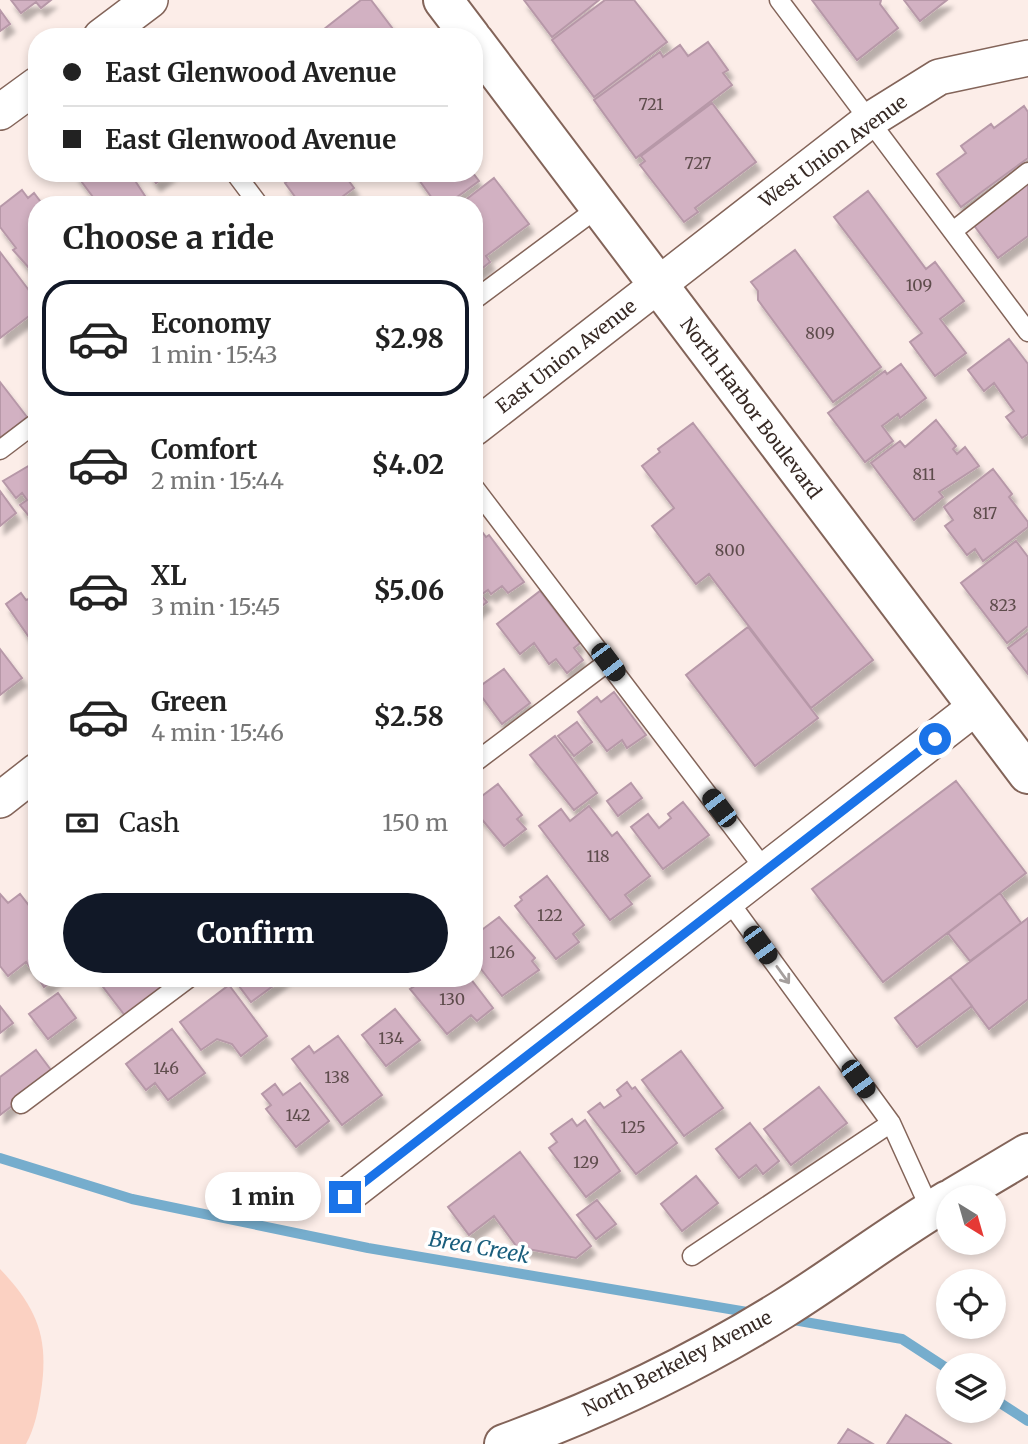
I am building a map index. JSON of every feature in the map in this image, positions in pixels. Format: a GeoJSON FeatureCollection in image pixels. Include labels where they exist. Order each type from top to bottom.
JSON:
{"type":"FeatureCollection","features":[{"type":"Feature","properties":{"kind":"main road"},"geometry":{"type":"LineString","coordinates":[[443,0],[464,28]]}},
{"type":"Feature","properties":{"kind":"main road","name":"North Harbor Boulevard"},"geometry":{"type":"LineString","coordinates":[[483,53],[1028,774]]}},
{"type":"Feature","properties":{"kind":"main road","name":"North Berkeley Avenue"},"geometry":{"type":"LineString","coordinates":[[975,1185],[1028,1153]]}},
{"type":"Feature","properties":{"kind":"main road","name":"North Berkeley Avenue"},"geometry":{"type":"LineString","coordinates":[[503,1444],[610,1400],[712,1350],[781,1310],[936,1209]]}},
{"type":"Feature","properties":{"kind":"street"},"geometry":{"type":"LineString","coordinates":[[121,28],[150,0]]}},
{"type":"Feature","properties":{"kind":"street","name":"West Union Avenue"},"geometry":{"type":"LineString","coordinates":[[657,285],[870,120],[939,77],[1028,58]]}},
{"type":"Feature","properties":{"kind":"street"},"geometry":{"type":"LineString","coordinates":[[0,112],[28,92]]}},
{"type":"Feature","properties":{"kind":"street","name":"East Union Avenue"},"geometry":{"type":"LineString","coordinates":[[483,421],[657,285]]}},
{"type":"Feature","properties":{"kind":"street"},"geometry":{"type":"LineString","coordinates":[[345,1197],[977,706]]}},
{"type":"Feature","properties":{"kind":"street"},"geometry":{"type":"LineString","coordinates":[[0,800],[28,778]]}},
{"type":"Feature","properties":{"kind":"lane"},"geometry":{"type":"LineString","coordinates":[[779,0],[1028,332]]}},
{"type":"Feature","properties":{"kind":"lane"},"geometry":{"type":"LineString","coordinates":[[953,231],[1028,172]]}},
{"type":"Feature","properties":{"kind":"lane"},"geometry":{"type":"LineString","coordinates":[[483,293],[599,207]]}},
{"type":"Feature","properties":{"kind":"lane"},"geometry":{"type":"LineString","coordinates":[[0,450],[28,429]]}},
{"type":"Feature","properties":{"kind":"lane"},"geometry":{"type":"LineString","coordinates":[[483,498],[766,871]]}},
{"type":"Feature","properties":{"kind":"lane"},"geometry":{"type":"LineString","coordinates":[[483,756],[608,662]]}},
{"type":"Feature","properties":{"kind":"lane"},"geometry":{"type":"LineString","coordinates":[[728,901],[891,1123],[936,1190]]}},
{"type":"Feature","properties":{"kind":"lane"},"geometry":{"type":"LineString","coordinates":[[21,1104],[177,987]]}},
{"type":"Feature","properties":{"kind":"lane"},"geometry":{"type":"LineString","coordinates":[[692,1256],[891,1123]]}},
{"type":"Feature","properties":{"kind":"shaded area"},"geometry":{"type":"Polygon","coordinates":[[[0,1269],[32,1311],[42,1340],[41,1392],[36,1419],[26,1444],[0,1444],[0,1269]]]}},
{"type":"Feature","properties":{"kind":"building"},"geometry":{"type":"Polygon","coordinates":[[[11,0],[51,0],[41,8],[36,2],[21,13],[11,0]]]}},
{"type":"Feature","properties":{"kind":"building"},"geometry":{"type":"Polygon","coordinates":[[[361,0],[371,0],[392,28],[325,28],[361,0]]]}},
{"type":"Feature","properties":{"kind":"building"},"geometry":{"type":"Polygon","coordinates":[[[524,0],[599,0],[552,37],[524,0]]]}},
{"type":"Feature","properties":{"kind":"building"},"geometry":{"type":"Polygon","coordinates":[[[605,0],[634,0],[667,42],[594,97],[552,40],[605,0]]]}},
{"type":"Feature","properties":{"kind":"building"},"geometry":{"type":"Polygon","coordinates":[[[812,0],[881,0],[880,4],[898,28],[857,60],[812,0]]]}},
{"type":"Feature","properties":{"kind":"building"},"geometry":{"type":"Polygon","coordinates":[[[904,0],[947,0],[920,21],[904,0]]]}},
{"type":"Feature","properties":{"kind":"building"},"geometry":{"type":"Polygon","coordinates":[[[0,10],[10,24],[0,31],[0,10]]]}},
{"type":"Feature","properties":{"kind":"building"},"geometry":{"type":"Polygon","coordinates":[[[708,42],[728,70],[723,73],[732,85],[636,158],[594,100],[660,52],[663,57],[680,45],[688,56],[708,42]]]}},
{"type":"Feature","properties":{"kind":"building"},"geometry":{"type":"Polygon","coordinates":[[[712,103],[756,162],[695,208],[698,212],[684,222],[640,165],[645,161],[641,156],[712,103]]]}},
{"type":"Feature","properties":{"kind":"building"},"geometry":{"type":"Polygon","coordinates":[[[1024,106],[1028,112],[1028,158],[961,207],[937,174],[966,153],[961,146],[991,124],[994,128],[1024,106]]]}},
{"type":"Feature","properties":{"kind":"building"},"geometry":{"type":"Polygon","coordinates":[[[494,178],[529,224],[486,256],[490,262],[483,268],[483,196],[471,196],[494,178]]]}},
{"type":"Feature","properties":{"kind":"building"},"geometry":{"type":"Polygon","coordinates":[[[82,182],[136,182],[145,196],[92,196],[82,182]]]}},
{"type":"Feature","properties":{"kind":"building"},"geometry":{"type":"Polygon","coordinates":[[[350,182],[354,188],[343,196],[294,196],[285,183],[350,182]]]}},
{"type":"Feature","properties":{"kind":"building"},"geometry":{"type":"Polygon","coordinates":[[[420,182],[478,182],[458,196],[431,196],[420,182]]]}},
{"type":"Feature","properties":{"kind":"building"},"geometry":{"type":"Polygon","coordinates":[[[1028,183],[1028,236],[998,258],[973,224],[1028,183]]]}},
{"type":"Feature","properties":{"kind":"building"},"geometry":{"type":"Polygon","coordinates":[[[22,190],[28,198],[28,267],[13,250],[16,248],[0,227],[0,207],[22,190]]]}},
{"type":"Feature","properties":{"kind":"building"},"geometry":{"type":"Polygon","coordinates":[[[868,191],[926,269],[935,262],[964,301],[940,319],[966,353],[935,376],[910,342],[922,333],[834,217],[868,191]]]}},
{"type":"Feature","properties":{"kind":"building"},"geometry":{"type":"Polygon","coordinates":[[[795,250],[881,367],[833,402],[758,300],[758,291],[751,282],[795,250]]]}},
{"type":"Feature","properties":{"kind":"building"},"geometry":{"type":"Polygon","coordinates":[[[0,252],[28,289],[28,317],[0,338],[0,252]]]}},
{"type":"Feature","properties":{"kind":"building"},"geometry":{"type":"Polygon","coordinates":[[[1009,339],[1028,364],[1028,434],[1022,438],[1006,417],[1014,411],[994,383],[984,391],[968,370],[1009,339]]]}},
{"type":"Feature","properties":{"kind":"building"},"geometry":{"type":"Polygon","coordinates":[[[901,364],[926,398],[900,418],[898,414],[882,426],[893,441],[865,462],[828,413],[885,371],[887,374],[901,364]]]}},
{"type":"Feature","properties":{"kind":"building"},"geometry":{"type":"Polygon","coordinates":[[[0,382],[27,417],[0,439],[0,382]]]}},
{"type":"Feature","properties":{"kind":"building"},"geometry":{"type":"Polygon","coordinates":[[[936,420],[956,446],[953,449],[957,454],[965,447],[979,466],[939,492],[943,497],[914,520],[871,463],[900,441],[905,447],[936,420]]]}},
{"type":"Feature","properties":{"kind":"building"},"geometry":{"type":"Polygon","coordinates":[[[693,423],[873,660],[811,708],[709,574],[696,584],[652,526],[674,508],[642,466],[660,452],[658,449],[693,423]]]}},
{"type":"Feature","properties":{"kind":"building"},"geometry":{"type":"Polygon","coordinates":[[[28,466],[28,515],[20,505],[27,500],[22,493],[16,498],[3,481],[28,466]]]}},
{"type":"Feature","properties":{"kind":"building"},"geometry":{"type":"Polygon","coordinates":[[[993,469],[1012,494],[1009,497],[1028,522],[1028,527],[983,561],[975,549],[967,555],[945,526],[953,520],[944,507],[993,469]]]}},
{"type":"Feature","properties":{"kind":"building"},"geometry":{"type":"Polygon","coordinates":[[[0,491],[16,513],[0,526],[0,491]]]}},
{"type":"Feature","properties":{"kind":"building"},"geometry":{"type":"Polygon","coordinates":[[[483,533],[486,537],[489,535],[524,582],[508,593],[502,586],[491,594],[488,590],[483,594],[483,533]]]}},
{"type":"Feature","properties":{"kind":"building"},"geometry":{"type":"Polygon","coordinates":[[[1016,541],[1028,557],[1028,626],[1007,643],[961,583],[1016,541]]]}},
{"type":"Feature","properties":{"kind":"building"},"geometry":{"type":"Polygon","coordinates":[[[540,591],[580,643],[574,648],[583,660],[567,673],[556,659],[549,664],[534,643],[520,654],[497,624],[540,591]]]}},
{"type":"Feature","properties":{"kind":"building"},"geometry":{"type":"Polygon","coordinates":[[[21,593],[28,599],[28,636],[6,604],[21,593]]]}},
{"type":"Feature","properties":{"kind":"building"},"geometry":{"type":"Polygon","coordinates":[[[748,627],[818,718],[755,766],[686,675],[748,627]]]}},
{"type":"Feature","properties":{"kind":"building"},"geometry":{"type":"Polygon","coordinates":[[[1028,633],[1028,674],[1008,648],[1028,633]]]}},
{"type":"Feature","properties":{"kind":"building"},"geometry":{"type":"Polygon","coordinates":[[[0,649],[22,678],[0,695],[0,649]]]}},
{"type":"Feature","properties":{"kind":"building"},"geometry":{"type":"Polygon","coordinates":[[[504,669],[530,703],[502,724],[483,698],[483,684],[504,669]]]}},
{"type":"Feature","properties":{"kind":"building"},"geometry":{"type":"Polygon","coordinates":[[[614,692],[646,735],[627,748],[622,740],[607,751],[578,712],[597,697],[601,702],[614,692]]]}},
{"type":"Feature","properties":{"kind":"building"},"geometry":{"type":"Polygon","coordinates":[[[577,722],[592,742],[574,756],[558,736],[577,722]]]}},
{"type":"Feature","properties":{"kind":"building"},"geometry":{"type":"Polygon","coordinates":[[[555,736],[597,793],[574,810],[530,755],[555,736]]]}},
{"type":"Feature","properties":{"kind":"building"},"geometry":{"type":"Polygon","coordinates":[[[956,781],[1026,873],[883,982],[812,889],[956,781]]]}},
{"type":"Feature","properties":{"kind":"building"},"geometry":{"type":"Polygon","coordinates":[[[631,783],[642,798],[618,816],[607,801],[631,783]]]}},
{"type":"Feature","properties":{"kind":"building"},"geometry":{"type":"Polygon","coordinates":[[[498,784],[522,815],[517,819],[526,829],[504,846],[483,821],[483,795],[498,784]]]}},
{"type":"Feature","properties":{"kind":"building"},"geometry":{"type":"Polygon","coordinates":[[[683,802],[709,835],[663,869],[631,827],[648,814],[659,828],[671,818],[668,814],[683,802]]]}},
{"type":"Feature","properties":{"kind":"building"},"geometry":{"type":"Polygon","coordinates":[[[589,806],[612,836],[617,832],[650,876],[625,895],[632,904],[610,920],[539,826],[561,809],[570,821],[589,806]]]}},
{"type":"Feature","properties":{"kind":"building"},"geometry":{"type":"Polygon","coordinates":[[[547,876],[584,925],[573,934],[579,942],[556,959],[515,906],[522,900],[520,897],[547,876]]]}},
{"type":"Feature","properties":{"kind":"building"},"geometry":{"type":"Polygon","coordinates":[[[1000,893],[1021,923],[970,961],[948,933],[1000,893]]]}},
{"type":"Feature","properties":{"kind":"building"},"geometry":{"type":"Polygon","coordinates":[[[0,894],[8,903],[20,894],[28,904],[28,965],[26,962],[8,976],[0,966],[0,894]]]}},
{"type":"Feature","properties":{"kind":"building"},"geometry":{"type":"Polygon","coordinates":[[[499,917],[535,958],[532,961],[539,970],[502,996],[483,972],[483,929],[499,917]]]}},
{"type":"Feature","properties":{"kind":"building"},"geometry":{"type":"Polygon","coordinates":[[[1028,918],[1028,999],[989,1029],[950,977],[1028,918]]]}},
{"type":"Feature","properties":{"kind":"building"},"geometry":{"type":"Polygon","coordinates":[[[950,977],[972,1006],[917,1047],[895,1018],[950,977]]]}},
{"type":"Feature","properties":{"kind":"building"},"geometry":{"type":"Polygon","coordinates":[[[103,987],[162,987],[126,1017],[103,987]]]}},
{"type":"Feature","properties":{"kind":"building"},"geometry":{"type":"Polygon","coordinates":[[[226,987],[230,987],[267,1036],[241,1056],[232,1044],[217,1039],[201,1050],[180,1022],[226,987]]]}},
{"type":"Feature","properties":{"kind":"building"},"geometry":{"type":"Polygon","coordinates":[[[240,987],[272,987],[251,1002],[240,987]]]}},
{"type":"Feature","properties":{"kind":"building"},"geometry":{"type":"Polygon","coordinates":[[[477,987],[493,1008],[477,1021],[471,1015],[447,1034],[410,989],[477,987]]]}},
{"type":"Feature","properties":{"kind":"building"},"geometry":{"type":"Polygon","coordinates":[[[58,993],[76,1018],[48,1039],[29,1014],[58,993]]]}},
{"type":"Feature","properties":{"kind":"building"},"geometry":{"type":"Polygon","coordinates":[[[0,1006],[13,1023],[0,1033],[0,1006]]]}},
{"type":"Feature","properties":{"kind":"building"},"geometry":{"type":"Polygon","coordinates":[[[395,1009],[420,1040],[386,1066],[362,1035],[395,1009]]]}},
{"type":"Feature","properties":{"kind":"building"},"geometry":{"type":"Polygon","coordinates":[[[172,1029],[205,1073],[168,1100],[155,1083],[146,1090],[126,1064],[172,1029]]]}},
{"type":"Feature","properties":{"kind":"building"},"geometry":{"type":"Polygon","coordinates":[[[338,1036],[382,1095],[342,1125],[292,1059],[309,1046],[314,1053],[338,1036]]]}},
{"type":"Feature","properties":{"kind":"building"},"geometry":{"type":"Polygon","coordinates":[[[36,1050],[54,1074],[0,1115],[0,1077],[36,1050]]]}},
{"type":"Feature","properties":{"kind":"building"},"geometry":{"type":"Polygon","coordinates":[[[681,1051],[723,1108],[684,1136],[642,1080],[681,1051]]]}},
{"type":"Feature","properties":{"kind":"building"},"geometry":{"type":"Polygon","coordinates":[[[627,1082],[632,1089],[635,1087],[677,1143],[636,1174],[588,1112],[600,1103],[604,1108],[621,1096],[617,1090],[627,1082]]]}},
{"type":"Feature","properties":{"kind":"building"},"geometry":{"type":"Polygon","coordinates":[[[300,1083],[329,1121],[296,1147],[266,1109],[271,1105],[262,1094],[275,1084],[283,1095],[300,1083]]]}},
{"type":"Feature","properties":{"kind":"building"},"geometry":{"type":"Polygon","coordinates":[[[819,1087],[847,1123],[791,1165],[764,1129],[819,1087]]]}},
{"type":"Feature","properties":{"kind":"building"},"geometry":{"type":"Polygon","coordinates":[[[572,1119],[577,1126],[585,1120],[620,1171],[586,1197],[549,1148],[557,1142],[551,1134],[572,1119]]]}},
{"type":"Feature","properties":{"kind":"building"},"geometry":{"type":"Polygon","coordinates":[[[750,1123],[779,1161],[763,1174],[756,1165],[739,1178],[716,1149],[750,1123]]]}},
{"type":"Feature","properties":{"kind":"building"},"geometry":{"type":"Polygon","coordinates":[[[520,1152],[591,1246],[576,1258],[517,1247],[494,1216],[469,1235],[448,1207],[520,1152]]]}},
{"type":"Feature","properties":{"kind":"building"},"geometry":{"type":"Polygon","coordinates":[[[696,1176],[718,1203],[682,1231],[661,1204],[696,1176]]]}},
{"type":"Feature","properties":{"kind":"building"},"geometry":{"type":"Polygon","coordinates":[[[597,1200],[616,1224],[596,1239],[577,1215],[597,1200]]]}},
{"type":"Feature","properties":{"kind":"building"},"geometry":{"type":"Polygon","coordinates":[[[906,1415],[951,1444],[887,1444],[906,1415]]]}},
{"type":"Feature","properties":{"kind":"building"},"geometry":{"type":"Polygon","coordinates":[[[848,1429],[873,1444],[838,1444],[848,1429]]]}},
{"type":"Feature","properties":{"kind":"waterway","name":"Brea Creek"},"geometry":{"type":"LineString","coordinates":[[0,1158],[132,1199],[368,1248],[753,1313]]}},
{"type":"Feature","properties":{"kind":"waterway","name":"Brea Creek"},"geometry":{"type":"LineString","coordinates":[[788,1319],[902,1339],[936,1361]]}},
{"type":"Feature","properties":{"kind":"waterway","name":"Brea Creek"},"geometry":{"type":"LineString","coordinates":[[1006,1407],[1028,1421]]}},
{"type":"Feature","properties":{"kind":"route"},"geometry":{"type":"LineString","coordinates":[[345,1197],[935,739]]}}]}
